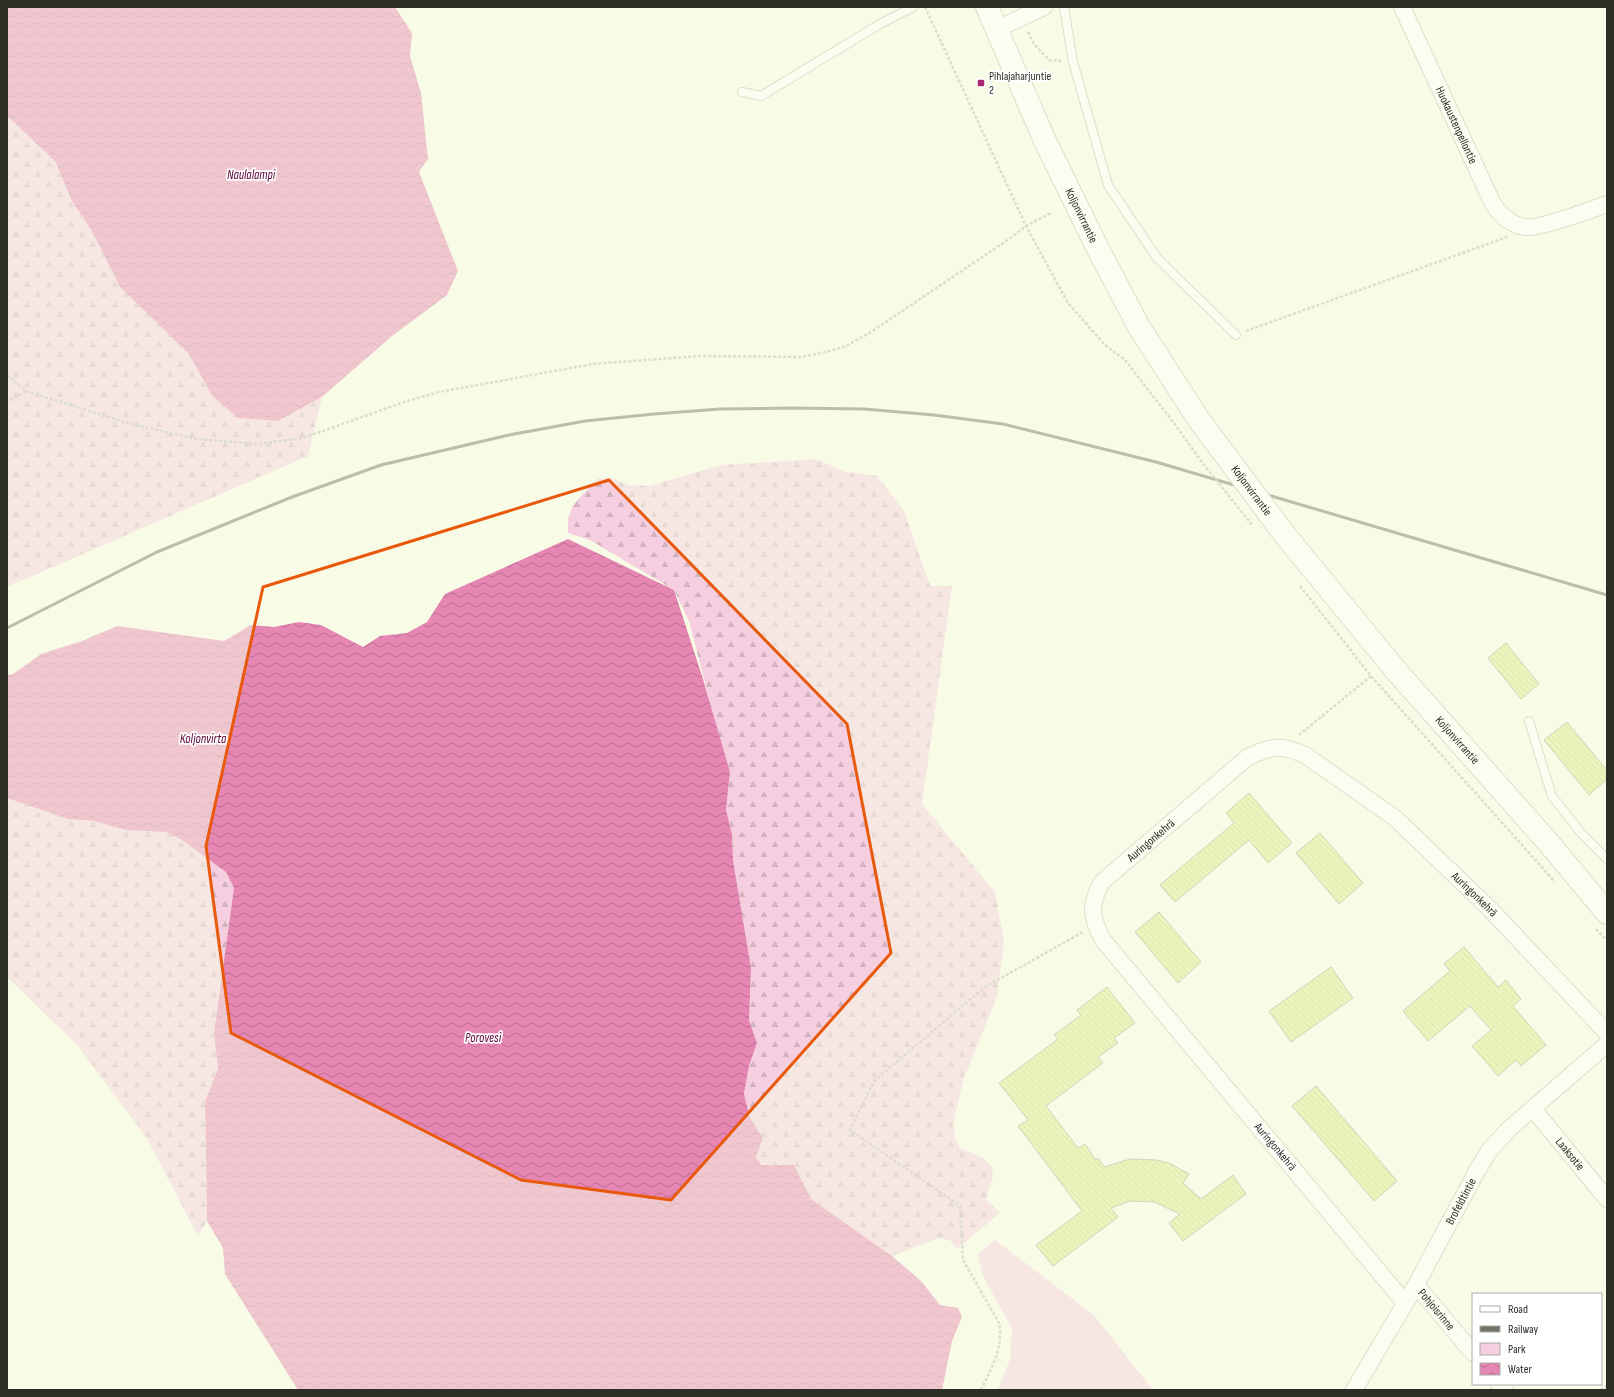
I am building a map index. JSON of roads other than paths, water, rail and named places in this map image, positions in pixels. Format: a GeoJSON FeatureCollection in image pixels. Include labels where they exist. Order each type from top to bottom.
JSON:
{"type":"FeatureCollection","features":[{"type":"Feature","properties":{"kind":"main road","name":"Koljonvirrantie"},"geometry":{"type":"LineString","coordinates":[[987,7],[1045,141],[1097,247],[1139,327],[1199,420],[1285,535],[1398,672],[1547,841],[1607,913]]}},
{"type":"Feature","properties":{"kind":"street"},"geometry":{"type":"LineString","coordinates":[[997,29],[1044,7]]}},
{"type":"Feature","properties":{"kind":"street","name":"Huokaustenpellontie"},"geometry":{"type":"LineString","coordinates":[[1402,7],[1493,204],[1500,214],[1509,221],[1528,228],[1607,204]]}},
{"type":"Feature","properties":{"kind":"street","name":"Auringonkehrä"},"geometry":{"type":"LineString","coordinates":[[1405,1303],[1104,940],[1095,925],[1092,910],[1094,895],[1102,882],[1248,757],[1264,749],[1284,748],[1305,755],[1395,818],[1490,910],[1607,1033]]}},
{"type":"Feature","properties":{"kind":"street","name":"Brofeldtintie"},"geometry":{"type":"LineString","coordinates":[[1354,1390],[1416,1285],[1489,1151],[1509,1129],[1534,1110],[1607,1044]]}},
{"type":"Feature","properties":{"kind":"street","name":"Laaksotie"},"geometry":{"type":"LineString","coordinates":[[1534,1110],[1607,1199]]}},
{"type":"Feature","properties":{"kind":"street","name":"Pohjoisrinne"},"geometry":{"type":"LineString","coordinates":[[1416,1285],[1472,1352]]}},
{"type":"Feature","properties":{"kind":"lane"},"geometry":{"type":"LineString","coordinates":[[742,92],[761,96],[880,24],[913,7]]}},
{"type":"Feature","properties":{"kind":"lane"},"geometry":{"type":"LineString","coordinates":[[1064,7],[1073,62],[1108,185],[1157,258],[1236,335]]}},
{"type":"Feature","properties":{"kind":"lane"},"geometry":{"type":"LineString","coordinates":[[1529,720],[1552,796],[1581,833],[1607,859]]}},
{"type":"Feature","properties":{"kind":"water","name":"Naulalampi"},"geometry":{"type":"Polygon","coordinates":[[[7,7],[395,7],[412,33],[410,56],[421,93],[428,159],[419,172],[458,271],[447,295],[392,336],[322,397],[278,421],[238,418],[213,397],[188,353],[120,287],[90,228],[72,201],[55,161],[7,116],[7,7]]]}},
{"type":"Feature","properties":{"kind":"water","name":"Porovesi"},"geometry":{"type":"Polygon","coordinates":[[[568,539],[674,590],[703,679],[730,772],[726,810],[732,834],[733,860],[751,968],[749,1020],[757,1043],[749,1066],[744,1094],[750,1118],[763,1138],[756,1157],[761,1165],[794,1165],[811,1199],[892,1256],[921,1281],[940,1305],[958,1308],[962,1317],[952,1341],[942,1390],[298,1390],[225,1274],[223,1248],[207,1221],[205,1101],[218,1069],[214,1032],[234,888],[226,872],[182,840],[166,832],[125,830],[94,821],[68,819],[7,798],[7,675],[13,674],[41,654],[82,641],[117,626],[224,641],[251,625],[274,627],[299,622],[321,625],[363,647],[380,636],[407,633],[427,622],[445,594],[568,539]]]}},
{"type":"Feature","properties":{"kind":"railway"},"geometry":{"type":"LineString","coordinates":[[7,628],[157,552],[292,497],[381,465],[509,435],[585,421],[720,409],[864,409],[934,415],[1003,424],[1156,462],[1607,595]]}},
{"type":"Feature","properties":{"kind":"place","name":"Pihlajaharjuntie 2"},"geometry":{"type":"Point","coordinates":[981,83]}},
{"type":"Feature","properties":{"kind":"water label","name":"Koljonvirta"},"geometry":{"type":"Point","coordinates":[203,739]}}]}
